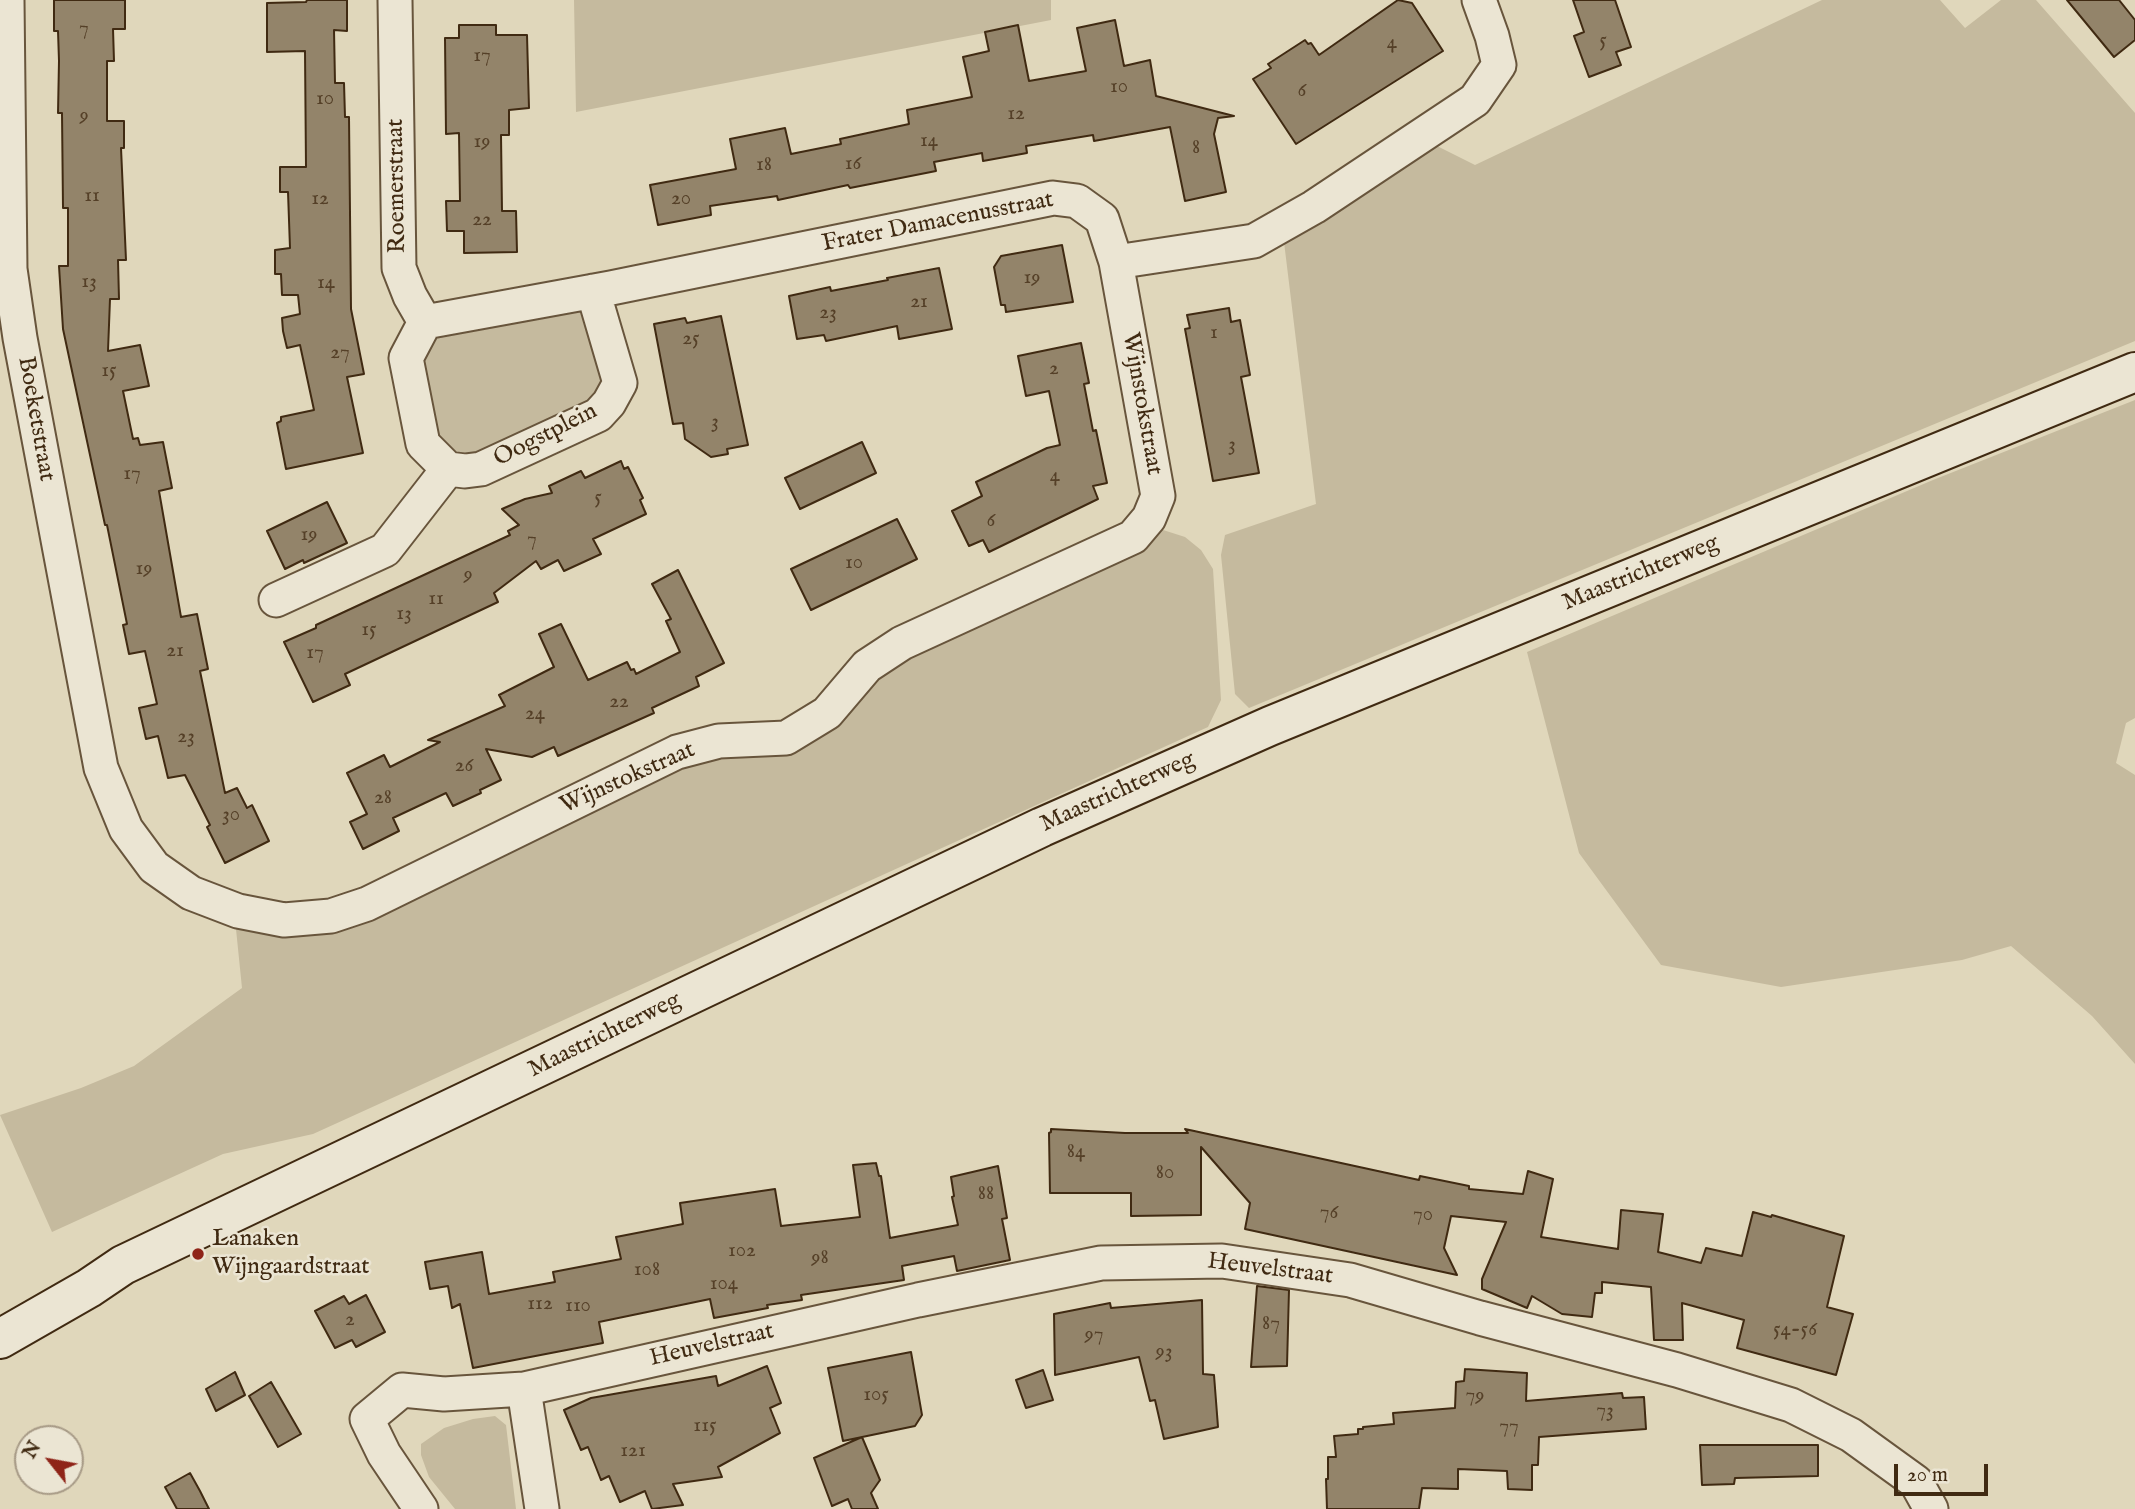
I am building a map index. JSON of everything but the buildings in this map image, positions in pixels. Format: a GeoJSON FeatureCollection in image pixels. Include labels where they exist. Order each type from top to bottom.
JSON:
{"type":"FeatureCollection","features":[{"type":"Feature","properties":{"kind":"main road","name":"Maastrichterweg"},"geometry":{"type":"LineString","coordinates":[[0,1339],[89,1288],[123,1265],[1042,827],[1270,726],[2135,372]]}},
{"type":"Feature","properties":{"kind":"main road","name":"Maastrichterweg"},"geometry":{"type":"LineString","coordinates":[[0,1311],[88,1274],[123,1265]]}},
{"type":"Feature","properties":{"kind":"street","name":"Boeketstraat"},"geometry":{"type":"LineString","coordinates":[[7,0],[10,269],[20,338],[101,768],[126,829]]}},
{"type":"Feature","properties":{"kind":"street","name":"Roemerstraat"},"geometry":{"type":"LineString","coordinates":[[394,0],[399,268],[410,296],[425,322]]}},
{"type":"Feature","properties":{"kind":"street"},"geometry":{"type":"LineString","coordinates":[[1116,262],[1254,241],[1314,207],[1475,100],[1499,65],[1479,0]]}},
{"type":"Feature","properties":{"kind":"street","name":"Frater Damacenusstraat"},"geometry":{"type":"LineString","coordinates":[[593,291],[1053,198],[1077,201],[1102,219],[1116,262]]}},
{"type":"Feature","properties":{"kind":"street","name":"Wijnstokstraat"},"geometry":{"type":"LineString","coordinates":[[126,829],[154,867],[191,893],[238,911],[284,919],[331,916],[367,904],[677,752],[719,741],[786,738],[827,713],[867,666],[902,643],[1133,537],[1149,518],[1158,496],[1116,262]]}},
{"type":"Feature","properties":{"kind":"street"},"geometry":{"type":"LineString","coordinates":[[276,600],[385,550],[448,469],[423,444],[406,358],[425,322],[593,291]]}},
{"type":"Feature","properties":{"kind":"street","name":"Oogstplein"},"geometry":{"type":"LineString","coordinates":[[448,469],[481,469],[598,415],[608,403],[620,383],[593,291]]}},
{"type":"Feature","properties":{"kind":"street","name":"Heuvelstraat"},"geometry":{"type":"LineString","coordinates":[[421,1509],[384,1454],[366,1419],[402,1390],[443,1394],[524,1389],[918,1300],[1101,1264],[1231,1261],[1349,1280],[1677,1370],[1791,1405],[1852,1435],[1916,1482],[1931,1509]]}},
{"type":"Feature","properties":{"kind":"street"},"geometry":{"type":"LineString","coordinates":[[524,1389],[542,1509]]}},
{"type":"Feature","properties":{"kind":"shaded area"},"geometry":{"type":"Polygon","coordinates":[[[574,0],[1051,0],[1051,20],[576,112],[574,0]]]}},
{"type":"Feature","properties":{"kind":"shaded area"},"geometry":{"type":"Polygon","coordinates":[[[1822,0],[1940,0],[1965,28],[2001,0],[2036,0],[2135,113],[2135,341],[1249,708],[1235,694],[1221,555],[1225,535],[1316,504],[1284,242],[1437,146],[1475,165],[1822,0]]]}},
{"type":"Feature","properties":{"kind":"shaded area"},"geometry":{"type":"Polygon","coordinates":[[[585,309],[608,378],[601,398],[477,462],[437,452],[418,351],[425,339],[585,309]]]}},
{"type":"Feature","properties":{"kind":"shaded area"},"geometry":{"type":"Polygon","coordinates":[[[2135,400],[2135,718],[2126,723],[2116,763],[2135,775],[2135,1064],[2092,1016],[2011,946],[1962,960],[1781,987],[1661,965],[1579,853],[1527,652],[1933,480],[2135,400]]]}},
{"type":"Feature","properties":{"kind":"shaded area"},"geometry":{"type":"Polygon","coordinates":[[[1160,529],[1185,537],[1201,550],[1213,569],[1221,700],[1208,727],[313,1134],[223,1154],[52,1232],[0,1115],[81,1088],[134,1066],[242,988],[236,929],[270,930],[866,691],[898,663],[1160,529]]]}},
{"type":"Feature","properties":{"kind":"shaded area"},"geometry":{"type":"Polygon","coordinates":[[[495,1416],[506,1425],[516,1509],[455,1509],[429,1477],[421,1455],[421,1444],[444,1428],[473,1419],[495,1416]]]}},
{"type":"Feature","properties":{"kind":"place","name":"Lanaken Wijngaardstraat"},"geometry":{"type":"Point","coordinates":[198,1254]}}]}
